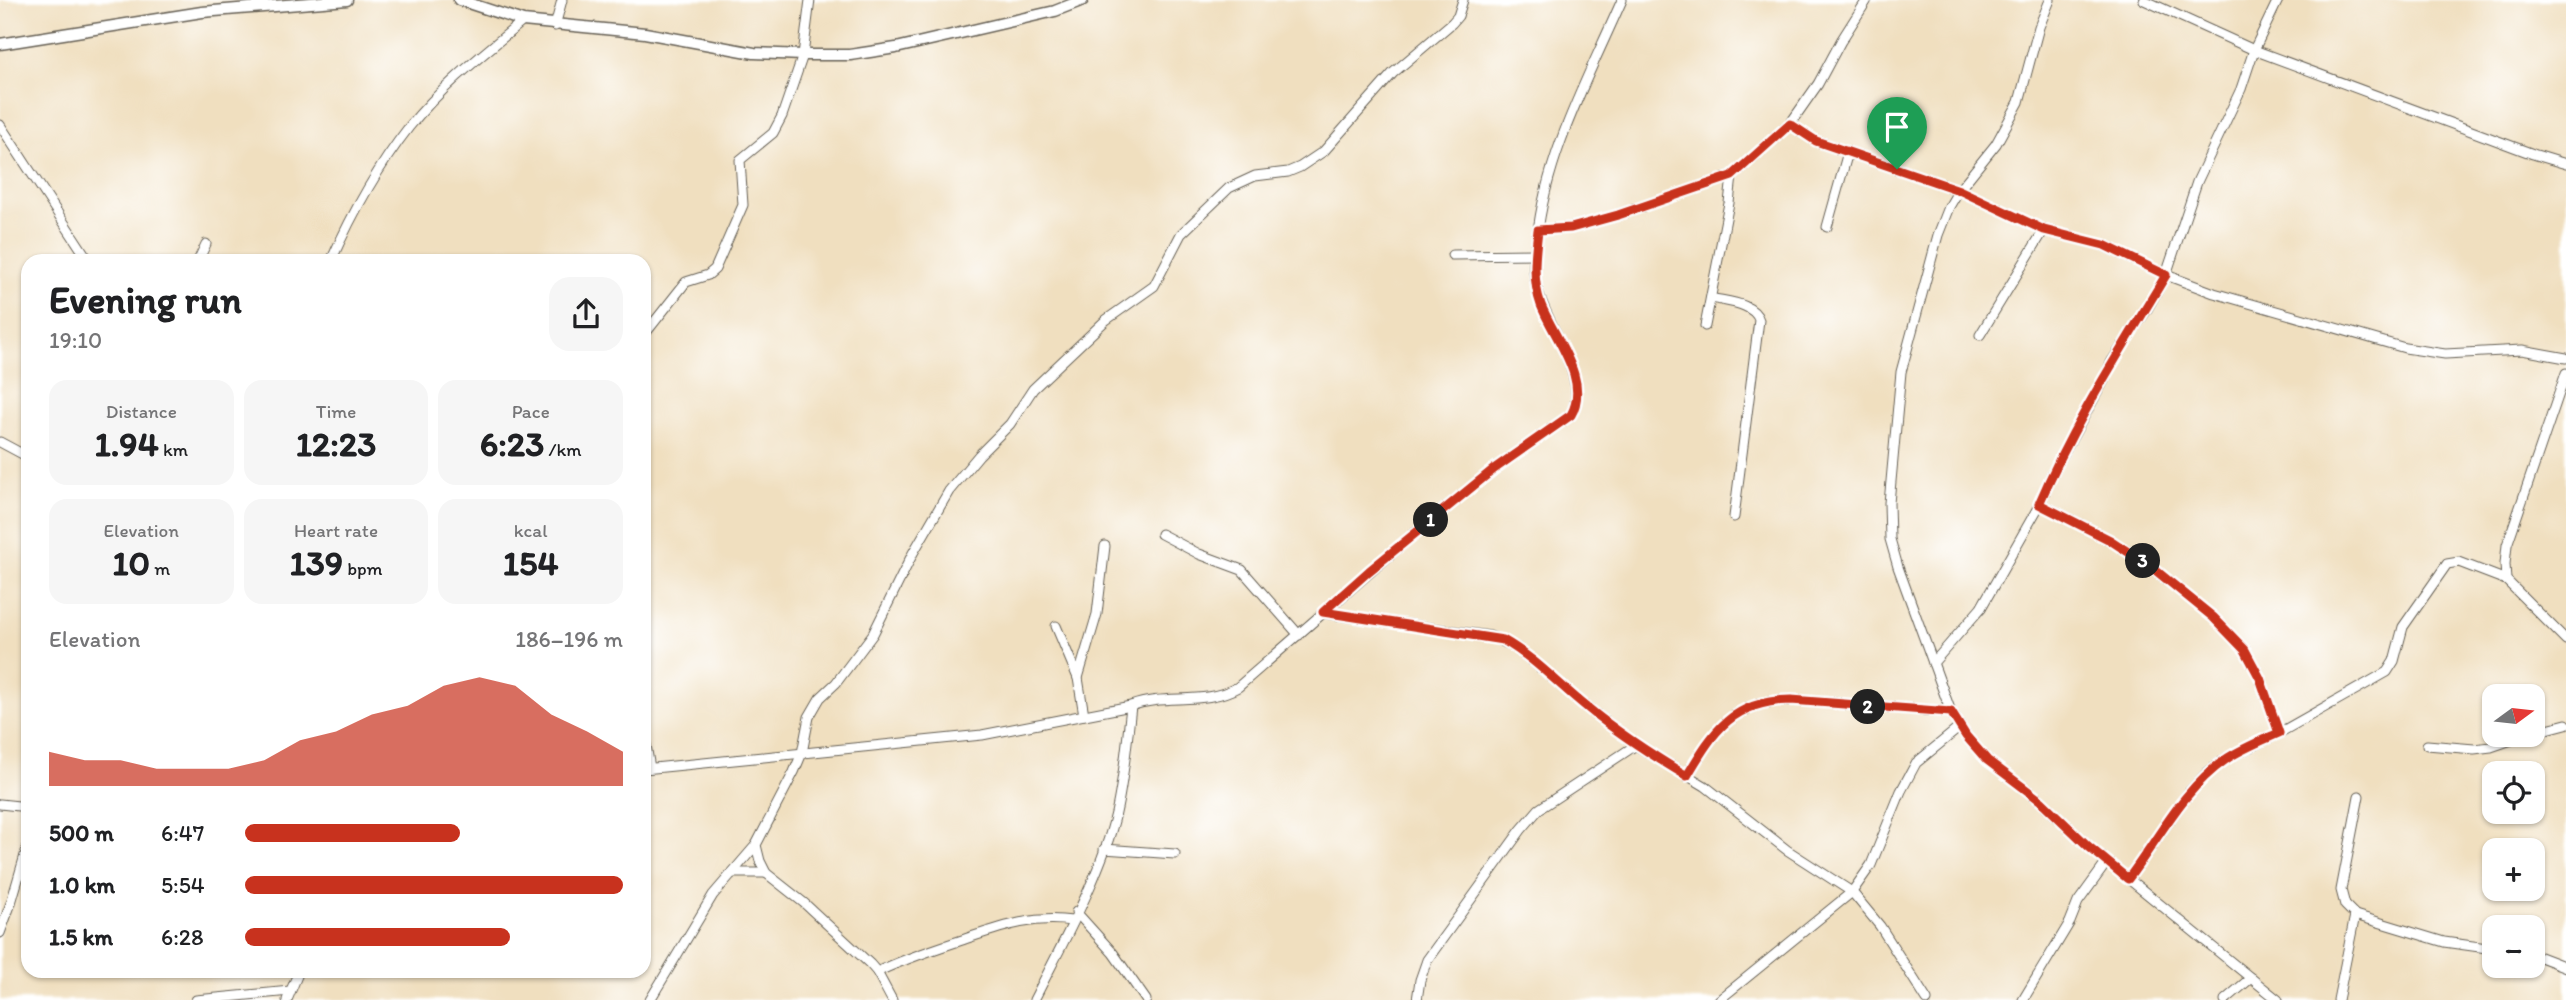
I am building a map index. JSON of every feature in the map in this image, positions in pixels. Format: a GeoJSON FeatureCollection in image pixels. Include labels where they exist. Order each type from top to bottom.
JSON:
{"type":"FeatureCollection","features":[{"type":"Feature","properties":{"kind":"street"},"geometry":{"type":"LineString","coordinates":[[0,44],[202,12],[347,0]]}},
{"type":"Feature","properties":{"kind":"street"},"geometry":{"type":"LineString","coordinates":[[459,0],[523,21],[645,33],[754,53],[803,55],[850,55],[895,48],[1055,11],[1083,0]]}},
{"type":"Feature","properties":{"kind":"street"},"geometry":{"type":"LineString","coordinates":[[555,26],[562,0]]}},
{"type":"Feature","properties":{"kind":"street"},"geometry":{"type":"LineString","coordinates":[[651,326],[686,282],[708,275],[715,269],[743,205],[740,160],[773,133],[782,116],[803,55],[810,0]]}},
{"type":"Feature","properties":{"kind":"street"},"geometry":{"type":"LineString","coordinates":[[650,1000],[713,895],[756,845],[802,753],[809,717],[873,634],[913,553],[949,491],[1010,424],[1033,389],[1106,320],[1154,286],[1181,234],[1228,188],[1255,176],[1288,172],[1324,151],[1393,73],[1452,23],[1458,16],[1463,0]]}},
{"type":"Feature","properties":{"kind":"street"},"geometry":{"type":"LineString","coordinates":[[651,769],[982,734],[1131,706],[1145,701],[1210,698],[1238,687],[1369,571],[1494,469],[1571,415],[1578,404],[1577,387],[1541,304],[1534,272],[1535,254],[1541,205],[1555,155],[1622,0]]}},
{"type":"Feature","properties":{"kind":"street"},"geometry":{"type":"LineString","coordinates":[[1538,230],[1571,228],[1618,215],[1732,176],[1790,124],[1818,84],[1867,0]]}},
{"type":"Feature","properties":{"kind":"street"},"geometry":{"type":"LineString","coordinates":[[2050,0],[2039,27],[2019,102],[1996,144],[1959,190],[1938,235],[1901,372],[1889,503],[1895,558],[1951,712],[1987,760],[2041,801],[2107,862],[2278,1000]]}},
{"type":"Feature","properties":{"kind":"street"},"geometry":{"type":"LineString","coordinates":[[2144,0],[2254,50],[2566,164]]}},
{"type":"Feature","properties":{"kind":"street"},"geometry":{"type":"LineString","coordinates":[[1933,663],[1981,608],[2039,504],[2112,361],[2146,311],[2166,275],[2197,181],[2241,89],[2254,50],[2278,0]]}},
{"type":"Feature","properties":{"kind":"street"},"geometry":{"type":"LineString","coordinates":[[334,254],[361,201],[410,127],[463,71],[523,21]]}},
{"type":"Feature","properties":{"kind":"street"},"geometry":{"type":"LineString","coordinates":[[1790,124],[1816,141],[1959,190],[2044,230],[2104,245],[2166,275],[2214,293],[2405,348],[2445,354],[2522,350],[2566,358]]}},
{"type":"Feature","properties":{"kind":"street"},"geometry":{"type":"LineString","coordinates":[[0,125],[84,254]]}},
{"type":"Feature","properties":{"kind":"street"},"geometry":{"type":"LineString","coordinates":[[1827,227],[1848,152]]}},
{"type":"Feature","properties":{"kind":"street"},"geometry":{"type":"LineString","coordinates":[[1705,326],[1732,176]]}},
{"type":"Feature","properties":{"kind":"street"},"geometry":{"type":"LineString","coordinates":[[1980,335],[2044,230]]}},
{"type":"Feature","properties":{"kind":"street"},"geometry":{"type":"LineString","coordinates":[[201,254],[206,243]]}},
{"type":"Feature","properties":{"kind":"street"},"geometry":{"type":"LineString","coordinates":[[1452,255],[1535,254]]}},
{"type":"Feature","properties":{"kind":"street"},"geometry":{"type":"LineString","coordinates":[[1711,298],[1751,309],[1757,313],[1759,320],[1734,517]]}},
{"type":"Feature","properties":{"kind":"street"},"geometry":{"type":"LineString","coordinates":[[2507,580],[2507,545],[2565,378]]}},
{"type":"Feature","properties":{"kind":"street"},"geometry":{"type":"LineString","coordinates":[[0,442],[21,453]]}},
{"type":"Feature","properties":{"kind":"street"},"geometry":{"type":"LineString","coordinates":[[2039,504],[2110,540],[2154,569],[2213,617],[2245,650],[2260,678],[2279,733]]}},
{"type":"Feature","properties":{"kind":"street"},"geometry":{"type":"LineString","coordinates":[[1161,534],[1199,554],[1241,570],[1299,635]]}},
{"type":"Feature","properties":{"kind":"street"},"geometry":{"type":"LineString","coordinates":[[1078,678],[1097,614],[1105,546]]}},
{"type":"Feature","properties":{"kind":"street"},"geometry":{"type":"LineString","coordinates":[[2128,879],[2190,791],[2227,758],[2279,733],[2387,672],[2394,660],[2403,627],[2447,564],[2459,562],[2507,580],[2566,640]]}},
{"type":"Feature","properties":{"kind":"street"},"geometry":{"type":"LineString","coordinates":[[1323,612],[1503,640],[1517,648],[1588,708],[1636,744],[1730,804],[1787,850],[1852,892],[1880,926],[1927,1000]]}},
{"type":"Feature","properties":{"kind":"street"},"geometry":{"type":"LineString","coordinates":[[1056,625],[1078,678],[1084,715]]}},
{"type":"Feature","properties":{"kind":"street"},"geometry":{"type":"LineString","coordinates":[[1687,776],[1706,744],[1726,722],[1745,709],[1765,701],[1791,700],[1951,712]]}},
{"type":"Feature","properties":{"kind":"street"},"geometry":{"type":"LineString","coordinates":[[1034,1000],[1104,849],[1116,814],[1131,706]]}},
{"type":"Feature","properties":{"kind":"street"},"geometry":{"type":"LineString","coordinates":[[2545,730],[2566,724]]}},
{"type":"Feature","properties":{"kind":"street"},"geometry":{"type":"LineString","coordinates":[[1719,1000],[1852,892],[1871,864],[1901,791],[1916,763],[1960,727]]}},
{"type":"Feature","properties":{"kind":"street"},"geometry":{"type":"LineString","coordinates":[[1417,1000],[1427,960],[1521,830],[1553,797],[1605,767],[1636,744]]}},
{"type":"Feature","properties":{"kind":"street"},"geometry":{"type":"LineString","coordinates":[[2427,745],[2474,749],[2491,747]]}},
{"type":"Feature","properties":{"kind":"street"},"geometry":{"type":"LineString","coordinates":[[2359,796],[2341,890],[2345,905],[2355,915],[2444,942],[2482,947]]}},
{"type":"Feature","properties":{"kind":"street"},"geometry":{"type":"LineString","coordinates":[[0,804],[21,806]]}},
{"type":"Feature","properties":{"kind":"street"},"geometry":{"type":"LineString","coordinates":[[756,845],[766,873],[804,903],[877,972],[892,1000]]}},
{"type":"Feature","properties":{"kind":"street"},"geometry":{"type":"LineString","coordinates":[[1104,849],[1175,854]]}},
{"type":"Feature","properties":{"kind":"street"},"geometry":{"type":"LineString","coordinates":[[2023,1000],[2063,934],[2078,902],[2107,862]]}},
{"type":"Feature","properties":{"kind":"street"},"geometry":{"type":"LineString","coordinates":[[0,933],[21,869]]}},
{"type":"Feature","properties":{"kind":"street"},"geometry":{"type":"LineString","coordinates":[[734,873],[766,873]]}},
{"type":"Feature","properties":{"kind":"street"},"geometry":{"type":"LineString","coordinates":[[2338,1000],[2355,915]]}},
{"type":"Feature","properties":{"kind":"street"},"geometry":{"type":"LineString","coordinates":[[877,972],[909,957],[1020,921],[1074,917],[1113,953],[1146,1000]]}},
{"type":"Feature","properties":{"kind":"street"},"geometry":{"type":"LineString","coordinates":[[2545,959],[2566,967]]}},
{"type":"Feature","properties":{"kind":"street"},"geometry":{"type":"LineString","coordinates":[[196,1000],[288,995],[296,978]]}},
{"type":"Feature","properties":{"kind":"street"},"geometry":{"type":"LineString","coordinates":[[2225,1000],[2251,978]]}},
{"type":"Feature","properties":{"kind":"route"},"geometry":{"type":"LineString","coordinates":[[1790,124],[1816,141],[1897,169],[1959,190],[2044,230],[2104,245],[2166,275],[2146,311],[2112,361],[2039,504],[2110,540],[2154,569],[2213,617],[2245,650],[2260,678],[2279,733],[2227,758],[2207,774],[2190,791],[2128,879],[2088,846],[2041,801],[1987,760],[1966,736],[1951,712],[1791,700],[1765,701],[1745,709],[1726,722],[1706,744],[1687,776],[1636,744],[1588,708],[1517,648],[1503,640],[1323,612],[1494,469],[1558,426],[1571,415],[1578,404],[1577,387],[1571,370],[1541,304],[1534,272],[1538,230],[1571,228],[1618,215],[1732,176],[1790,124]]}}]}
